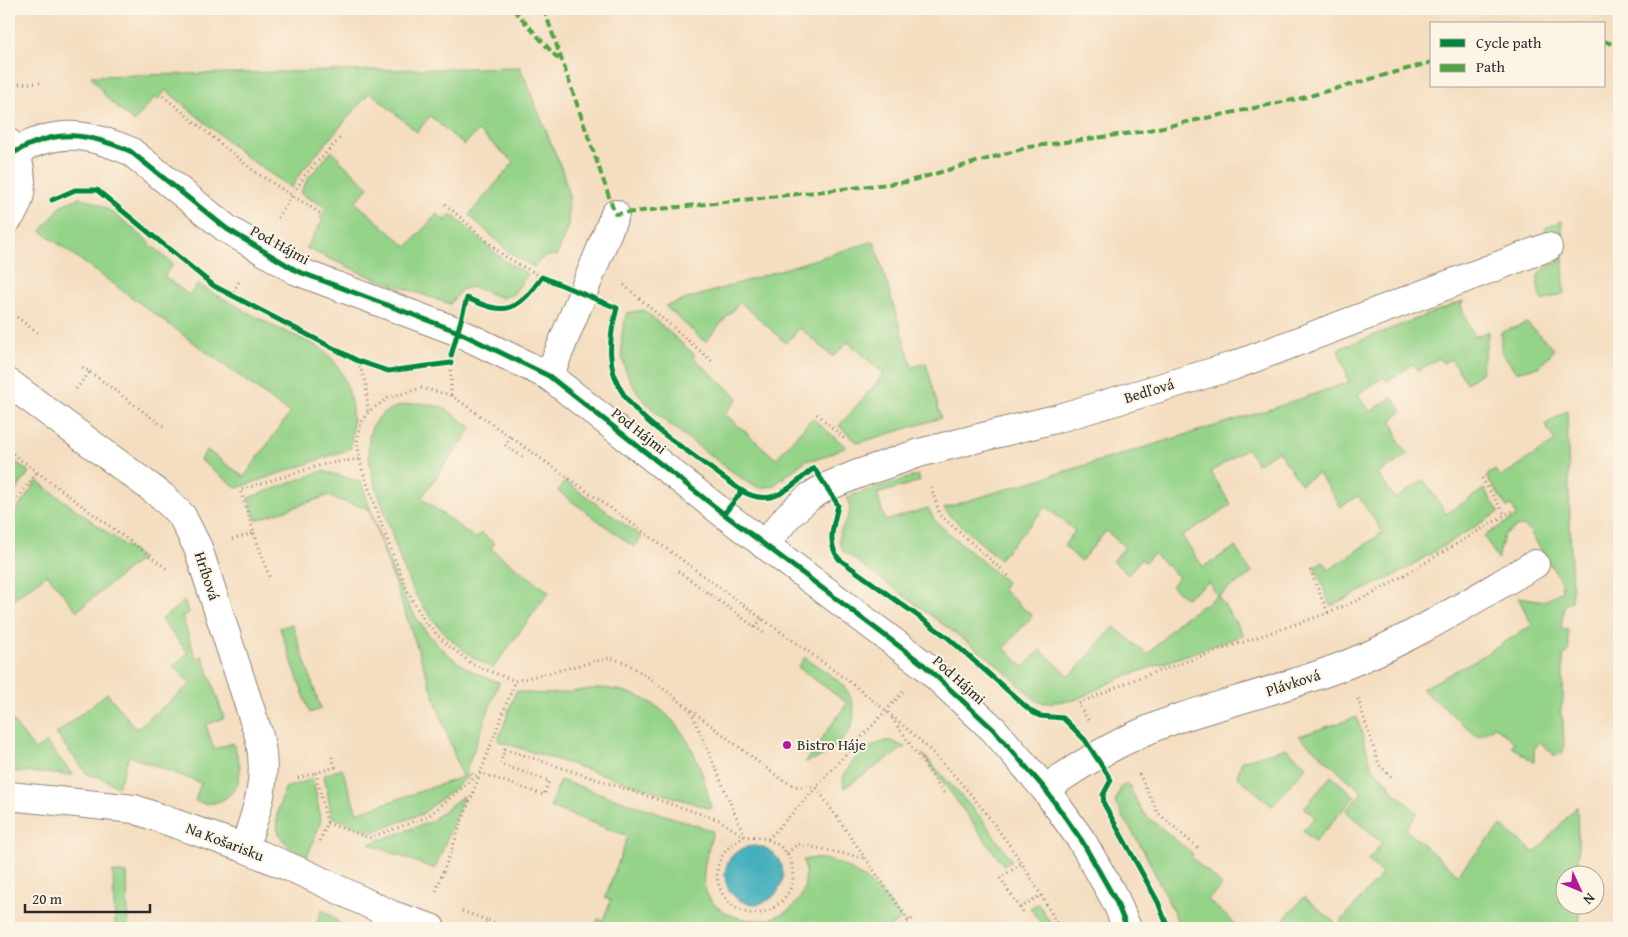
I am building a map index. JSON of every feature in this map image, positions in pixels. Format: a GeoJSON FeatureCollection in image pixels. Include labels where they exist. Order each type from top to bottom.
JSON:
{"type":"FeatureCollection","features":[{"type":"Feature","properties":{"kind":"street","name":"Pod Hájmi"},"geometry":{"type":"LineString","coordinates":[[9,218],[20,193],[21,172],[12,148],[55,135],[77,136],[112,144],[130,151],[148,163],[227,229],[297,271],[454,344],[549,376],[764,545],[924,665],[994,730],[1046,789],[1082,841],[1116,901],[1128,928]]}},
{"type":"Feature","properties":{"kind":"street"},"geometry":{"type":"LineString","coordinates":[[549,376],[615,214]]}},
{"type":"Feature","properties":{"kind":"street","name":"Bedľová"},"geometry":{"type":"LineString","coordinates":[[764,545],[788,516],[809,497],[826,486],[919,453],[1059,418],[1233,366],[1548,247]]}},
{"type":"Feature","properties":{"kind":"street","name":"Hríbová"},"geometry":{"type":"LineString","coordinates":[[9,383],[162,496],[177,510],[188,526],[256,726],[264,758],[264,781],[260,800],[244,848]]}},
{"type":"Feature","properties":{"kind":"street","name":"Plávková"},"geometry":{"type":"LineString","coordinates":[[1046,789],[1091,748],[1347,665],[1415,633],[1535,564]]}},
{"type":"Feature","properties":{"kind":"street","name":"Na Košarisku"},"geometry":{"type":"LineString","coordinates":[[9,796],[134,809],[244,848],[306,874],[390,922],[431,928]]}},
{"type":"Feature","properties":{"kind":"path"},"geometry":{"type":"LineString","coordinates":[[9,84],[40,83]]}},
{"type":"Feature","properties":{"kind":"path"},"geometry":{"type":"LineString","coordinates":[[164,96],[254,172],[320,213]]}},
{"type":"Feature","properties":{"kind":"path"},"geometry":{"type":"LineString","coordinates":[[295,190],[305,175],[342,136]]}},
{"type":"Feature","properties":{"kind":"path"},"geometry":{"type":"LineString","coordinates":[[445,204],[504,256],[542,278],[617,308],[623,284],[714,363]]}},
{"type":"Feature","properties":{"kind":"path"},"geometry":{"type":"LineString","coordinates":[[538,284],[542,278]]}},
{"type":"Feature","properties":{"kind":"path"},"geometry":{"type":"LineString","coordinates":[[222,291],[240,300]]}},
{"type":"Feature","properties":{"kind":"path"},"geometry":{"type":"LineString","coordinates":[[9,319],[11,313],[39,334]]}},
{"type":"Feature","properties":{"kind":"path"},"geometry":{"type":"LineString","coordinates":[[451,395],[454,344]]}},
{"type":"Feature","properties":{"kind":"path"},"geometry":{"type":"LineString","coordinates":[[350,357],[365,363]]}},
{"type":"Feature","properties":{"kind":"path"},"geometry":{"type":"LineString","coordinates":[[358,361],[366,384],[368,412]]}},
{"type":"Feature","properties":{"kind":"path"},"geometry":{"type":"LineString","coordinates":[[90,372],[163,426]]}},
{"type":"Feature","properties":{"kind":"path"},"geometry":{"type":"LineString","coordinates":[[816,787],[798,787],[782,780],[626,662],[609,658],[515,681],[472,664],[444,642],[425,622],[408,592],[359,459],[358,442],[361,422],[368,412],[388,398],[421,388],[451,395],[616,511],[762,618],[887,712],[961,784],[988,816],[1022,863],[1059,928]]}},
{"type":"Feature","properties":{"kind":"path"},"geometry":{"type":"LineString","coordinates":[[816,414],[849,442]]}},
{"type":"Feature","properties":{"kind":"path"},"geometry":{"type":"LineString","coordinates":[[511,437],[505,445],[524,458]]}},
{"type":"Feature","properties":{"kind":"path"},"geometry":{"type":"LineString","coordinates":[[9,451],[169,570]]}},
{"type":"Feature","properties":{"kind":"path"},"geometry":{"type":"LineString","coordinates":[[919,453],[940,516],[1010,578]]}},
{"type":"Feature","properties":{"kind":"path"},"geometry":{"type":"LineString","coordinates":[[240,490],[325,464],[359,459]]}},
{"type":"Feature","properties":{"kind":"path"},"geometry":{"type":"LineString","coordinates":[[9,510],[37,472]]}},
{"type":"Feature","properties":{"kind":"path"},"geometry":{"type":"LineString","coordinates":[[1482,478],[1506,515]]}},
{"type":"Feature","properties":{"kind":"path"},"geometry":{"type":"LineString","coordinates":[[1091,748],[1096,733],[1078,704],[1106,690],[1328,613],[1374,594],[1512,511]]}},
{"type":"Feature","properties":{"kind":"path"},"geometry":{"type":"LineString","coordinates":[[254,533],[270,579]]}},
{"type":"Feature","properties":{"kind":"path"},"geometry":{"type":"LineString","coordinates":[[1310,570],[1328,613]]}},
{"type":"Feature","properties":{"kind":"path"},"geometry":{"type":"LineString","coordinates":[[678,571],[764,633]]}},
{"type":"Feature","properties":{"kind":"path"},"geometry":{"type":"LineString","coordinates":[[9,618],[15,626]]}},
{"type":"Feature","properties":{"kind":"path"},"geometry":{"type":"LineString","coordinates":[[755,628],[762,618]]}},
{"type":"Feature","properties":{"kind":"path"},"geometry":{"type":"LineString","coordinates":[[1347,665],[1379,765],[1394,778]]}},
{"type":"Feature","properties":{"kind":"path"},"geometry":{"type":"LineString","coordinates":[[438,884],[515,681]]}},
{"type":"Feature","properties":{"kind":"path"},"geometry":{"type":"LineString","coordinates":[[690,710],[745,837]]}},
{"type":"Feature","properties":{"kind":"path"},"geometry":{"type":"LineString","coordinates":[[768,839],[887,712]]}},
{"type":"Feature","properties":{"kind":"path"},"geometry":{"type":"LineString","coordinates":[[887,712],[944,794]]}},
{"type":"Feature","properties":{"kind":"path"},"geometry":{"type":"LineString","coordinates":[[480,773],[544,796],[549,781],[500,764],[504,749],[719,820],[745,837]]}},
{"type":"Feature","properties":{"kind":"path"},"geometry":{"type":"LineString","coordinates":[[332,758],[335,767],[316,772],[327,822],[369,838],[427,817],[480,773]]}},
{"type":"Feature","properties":{"kind":"path"},"geometry":{"type":"LineString","coordinates":[[1136,767],[1158,813],[1198,848]]}},
{"type":"Feature","properties":{"kind":"path"},"geometry":{"type":"LineString","coordinates":[[816,787],[909,921]]}},
{"type":"Feature","properties":{"kind":"path"},"geometry":{"type":"LineString","coordinates":[[757,836],[768,839],[786,853],[792,865],[793,878],[789,890],[783,901],[766,911],[747,912],[735,908],[725,899],[718,888],[716,875],[724,851],[733,842],[745,837],[757,836]]}},
{"type":"Feature","properties":{"kind":"path"},"geometry":{"type":"LineString","coordinates":[[786,853],[798,844],[865,858]]}},
{"type":"Feature","properties":{"kind":"path"},"geometry":{"type":"LineString","coordinates":[[1022,863],[1000,878],[1023,912]]}},
{"type":"Feature","properties":{"kind":"path"},"geometry":{"type":"LineString","coordinates":[[1020,908],[1041,895]]}},
{"type":"Feature","properties":{"kind":"path"},"geometry":{"type":"LineString","coordinates":[[899,928],[915,917]]}},
{"type":"Feature","properties":{"kind":"path"},"geometry":{"type":"LineString","coordinates":[[484,928],[487,920],[510,928]]}},
{"type":"Feature","properties":{"kind":"green space"},"geometry":{"type":"Polygon","coordinates":[[[520,67],[562,170],[569,196],[568,225],[557,256],[544,257],[534,267],[510,253],[469,215],[514,162],[478,131],[464,145],[430,116],[417,132],[370,92],[302,171],[291,188],[244,155],[166,90],[158,99],[155,97],[134,122],[107,98],[91,76],[520,67]]]}},
{"type":"Feature","properties":{"kind":"green space"},"geometry":{"type":"Polygon","coordinates":[[[332,151],[338,159],[369,187],[355,202],[407,247],[437,214],[445,221],[451,214],[505,261],[528,274],[513,294],[502,298],[473,287],[462,289],[450,304],[366,275],[306,248],[323,220],[320,218],[326,208],[300,193],[309,177],[332,151]]]}},
{"type":"Feature","properties":{"kind":"green space"},"geometry":{"type":"Polygon","coordinates":[[[79,198],[90,200],[102,206],[141,235],[173,264],[164,276],[189,295],[198,284],[275,327],[315,345],[330,357],[339,368],[349,394],[353,422],[350,449],[237,488],[200,460],[207,450],[244,477],[290,413],[41,231],[62,205],[79,198]]]}},
{"type":"Feature","properties":{"kind":"green space"},"geometry":{"type":"Polygon","coordinates":[[[1562,221],[1564,293],[1543,301],[1538,288],[1538,275],[1547,267],[1559,262],[1545,228],[1562,221]]]}},
{"type":"Feature","properties":{"kind":"green space"},"geometry":{"type":"Polygon","coordinates":[[[874,241],[912,367],[926,363],[941,418],[858,443],[839,426],[884,374],[848,342],[833,357],[800,328],[786,343],[740,302],[705,342],[665,306],[874,241]]]}},
{"type":"Feature","properties":{"kind":"green space"},"geometry":{"type":"Polygon","coordinates":[[[1463,301],[1461,306],[1474,337],[1489,331],[1481,373],[1467,383],[1451,359],[1443,363],[1439,358],[1418,371],[1413,364],[1387,381],[1384,377],[1358,394],[1370,412],[1392,397],[1402,411],[1392,420],[1399,442],[1407,455],[1378,474],[1395,499],[1424,480],[1446,514],[1484,489],[1499,512],[1399,573],[1330,606],[1319,576],[1313,568],[1323,561],[1329,570],[1383,532],[1358,496],[1341,507],[1318,473],[1301,484],[1278,451],[1257,464],[1247,448],[1211,472],[1231,505],[1182,536],[1203,567],[1235,547],[1252,573],[1218,596],[1244,635],[1120,678],[1075,700],[1045,703],[1037,701],[993,661],[843,551],[839,539],[850,510],[847,497],[918,475],[920,481],[877,494],[885,521],[928,508],[935,521],[1006,582],[1002,589],[1032,616],[1004,648],[1024,667],[1040,650],[1070,676],[1114,627],[1148,655],[1178,622],[1217,596],[1209,582],[1186,598],[1171,586],[1179,577],[1154,554],[1145,562],[1141,559],[1128,575],[1113,561],[1125,547],[1106,531],[1081,561],[1064,546],[1075,531],[1046,507],[999,559],[948,514],[944,508],[1271,409],[1349,382],[1338,349],[1463,301]]]}},
{"type":"Feature","properties":{"kind":"green space"},"geometry":{"type":"Polygon","coordinates":[[[644,310],[695,355],[693,357],[738,398],[725,414],[776,459],[812,418],[846,447],[821,458],[806,460],[773,486],[761,488],[748,483],[676,430],[635,389],[627,373],[622,355],[622,335],[627,313],[644,310]]]}},
{"type":"Feature","properties":{"kind":"green space"},"geometry":{"type":"Polygon","coordinates":[[[1527,323],[1554,349],[1541,366],[1516,372],[1501,351],[1501,332],[1527,323]]]}},
{"type":"Feature","properties":{"kind":"green space"},"geometry":{"type":"Polygon","coordinates":[[[420,403],[443,407],[472,428],[421,498],[476,539],[481,533],[494,543],[491,549],[549,592],[493,668],[482,663],[455,643],[439,627],[418,599],[403,567],[375,484],[368,446],[371,430],[379,417],[395,407],[420,403]]]}},
{"type":"Feature","properties":{"kind":"green space"},"geometry":{"type":"Polygon","coordinates":[[[1567,410],[1572,601],[1564,606],[1561,629],[1568,630],[1569,651],[1563,657],[1563,700],[1560,712],[1563,720],[1564,748],[1562,753],[1555,756],[1540,742],[1534,749],[1534,762],[1512,747],[1514,742],[1495,726],[1478,737],[1422,689],[1481,657],[1532,625],[1518,597],[1545,601],[1562,591],[1561,582],[1529,530],[1523,526],[1516,527],[1504,535],[1498,559],[1484,536],[1517,516],[1511,505],[1507,507],[1486,476],[1495,470],[1501,477],[1555,441],[1545,425],[1567,410]]]}},
{"type":"Feature","properties":{"kind":"green space"},"geometry":{"type":"Polygon","coordinates":[[[9,457],[29,472],[9,501],[9,457]]]}},
{"type":"Feature","properties":{"kind":"green space"},"geometry":{"type":"Polygon","coordinates":[[[323,471],[361,482],[393,572],[406,601],[423,627],[443,650],[468,669],[499,682],[464,776],[472,774],[422,814],[372,832],[332,817],[324,775],[342,769],[357,813],[462,777],[369,509],[332,498],[330,495],[256,520],[248,498],[323,471]]]}},
{"type":"Feature","properties":{"kind":"green space"},"geometry":{"type":"Polygon","coordinates":[[[37,481],[142,558],[77,611],[47,574],[9,603],[9,520],[37,481]]]}},
{"type":"Feature","properties":{"kind":"green space"},"geometry":{"type":"Polygon","coordinates":[[[565,481],[642,537],[634,547],[558,491],[565,481]]]}},
{"type":"Feature","properties":{"kind":"green space"},"geometry":{"type":"Polygon","coordinates":[[[184,601],[189,613],[182,616],[196,659],[203,656],[224,718],[206,725],[214,749],[233,743],[240,767],[239,779],[232,793],[226,798],[211,803],[195,801],[201,783],[129,756],[118,787],[97,776],[88,775],[56,734],[107,693],[136,729],[191,684],[173,666],[188,653],[161,620],[184,601]]]}},
{"type":"Feature","properties":{"kind":"green space"},"geometry":{"type":"Polygon","coordinates":[[[292,624],[321,709],[310,713],[280,628],[292,624]]]}},
{"type":"Feature","properties":{"kind":"green space"},"geometry":{"type":"Polygon","coordinates":[[[805,657],[836,679],[845,688],[852,700],[854,712],[852,724],[847,735],[839,744],[829,752],[805,762],[847,703],[798,667],[805,657]]]}},
{"type":"Feature","properties":{"kind":"green space"},"geometry":{"type":"Polygon","coordinates":[[[598,688],[623,691],[644,699],[662,711],[677,726],[699,764],[711,809],[498,741],[516,691],[548,694],[598,688]]]}},
{"type":"Feature","properties":{"kind":"green space"},"geometry":{"type":"Polygon","coordinates":[[[9,716],[35,750],[46,742],[73,775],[9,771],[9,716]]]}},
{"type":"Feature","properties":{"kind":"green space"},"geometry":{"type":"Polygon","coordinates":[[[1357,717],[1372,768],[1390,784],[1388,786],[1418,813],[1405,829],[1457,874],[1501,826],[1535,853],[1577,806],[1579,864],[1556,864],[1556,914],[1579,914],[1580,928],[1276,928],[1304,897],[1338,925],[1382,874],[1368,860],[1382,843],[1346,811],[1362,792],[1299,736],[1357,717]]]}},
{"type":"Feature","properties":{"kind":"green space"},"geometry":{"type":"Polygon","coordinates":[[[884,741],[892,741],[905,747],[844,788],[843,778],[850,765],[865,751],[884,741]]]}},
{"type":"Feature","properties":{"kind":"green space"},"geometry":{"type":"Polygon","coordinates":[[[1286,748],[1307,766],[1272,806],[1237,776],[1242,761],[1286,748]]]}},
{"type":"Feature","properties":{"kind":"green space"},"geometry":{"type":"Polygon","coordinates":[[[922,753],[982,819],[1012,861],[1004,866],[922,753]]]}},
{"type":"Feature","properties":{"kind":"green space"},"geometry":{"type":"Polygon","coordinates":[[[1331,776],[1355,796],[1315,842],[1303,831],[1315,817],[1304,808],[1331,776]]]}},
{"type":"Feature","properties":{"kind":"green space"},"geometry":{"type":"Polygon","coordinates":[[[313,779],[321,821],[307,857],[284,842],[278,830],[277,815],[285,788],[313,779]]]}},
{"type":"Feature","properties":{"kind":"green space"},"geometry":{"type":"Polygon","coordinates":[[[560,780],[713,831],[705,864],[704,883],[711,901],[725,913],[744,919],[764,920],[782,914],[797,902],[805,884],[803,860],[817,858],[846,867],[859,875],[883,896],[901,919],[888,928],[594,928],[598,919],[603,920],[611,900],[605,898],[628,836],[550,807],[560,780]]]}},
{"type":"Feature","properties":{"kind":"green space"},"geometry":{"type":"Polygon","coordinates":[[[1128,784],[1143,813],[1193,854],[1191,857],[1222,885],[1208,900],[1240,928],[1181,928],[1146,855],[1115,803],[1121,787],[1128,784]]]}},
{"type":"Feature","properties":{"kind":"green space"},"geometry":{"type":"Polygon","coordinates":[[[464,795],[435,869],[369,844],[430,822],[464,795]]]}},
{"type":"Feature","properties":{"kind":"green space"},"geometry":{"type":"Polygon","coordinates":[[[113,872],[127,873],[128,928],[115,928],[113,872]]]}},
{"type":"Feature","properties":{"kind":"green space"},"geometry":{"type":"Polygon","coordinates":[[[1038,903],[1053,928],[1044,928],[1030,908],[1038,903]]]}},
{"type":"Feature","properties":{"kind":"green space"},"geometry":{"type":"Polygon","coordinates":[[[322,910],[331,915],[343,928],[315,928],[322,910]]]}},
{"type":"Feature","properties":{"kind":"water"},"geometry":{"type":"Polygon","coordinates":[[[754,846],[765,848],[778,859],[783,875],[781,886],[770,899],[754,904],[743,902],[730,891],[725,875],[727,864],[738,851],[754,846]]]}},
{"type":"Feature","properties":{"kind":"marked path"},"geometry":{"type":"LineString","coordinates":[[513,9],[560,61]]}},
{"type":"Feature","properties":{"kind":"marked path"},"geometry":{"type":"LineString","coordinates":[[544,9],[615,214],[906,182],[1029,147],[1139,132],[1302,98],[1430,63]]}},
{"type":"Feature","properties":{"kind":"marked path"},"geometry":{"type":"LineString","coordinates":[[1606,42],[1619,47]]}},
{"type":"Feature","properties":{"kind":"cycle path"},"geometry":{"type":"LineString","coordinates":[[15,152],[30,144],[59,136],[86,137],[130,151],[227,229],[297,271],[456,331],[549,376],[724,514],[924,665],[994,730],[1045,789],[1082,841],[1116,901],[1127,928]]}},
{"type":"Feature","properties":{"kind":"cycle path"},"geometry":{"type":"LineString","coordinates":[[52,200],[75,190],[97,190],[214,286],[358,361],[388,371],[451,363]]}},
{"type":"Feature","properties":{"kind":"cycle path"},"geometry":{"type":"LineString","coordinates":[[451,356],[467,298],[492,307],[510,307],[518,304],[525,298],[542,277],[617,308],[612,333],[611,354],[614,373],[620,389],[644,418],[742,491]]}},
{"type":"Feature","properties":{"kind":"cycle path"},"geometry":{"type":"LineString","coordinates":[[724,514],[742,491],[753,496],[772,497],[789,488],[814,468],[838,505],[832,540],[835,553],[839,559],[947,637],[1032,712],[1040,716],[1063,718],[1085,740],[1111,780],[1103,795],[1104,804],[1158,902],[1168,928]]}},
{"type":"Feature","properties":{"kind":"place","name":"Bistro Háje"},"geometry":{"type":"Point","coordinates":[787,745]}}]}
